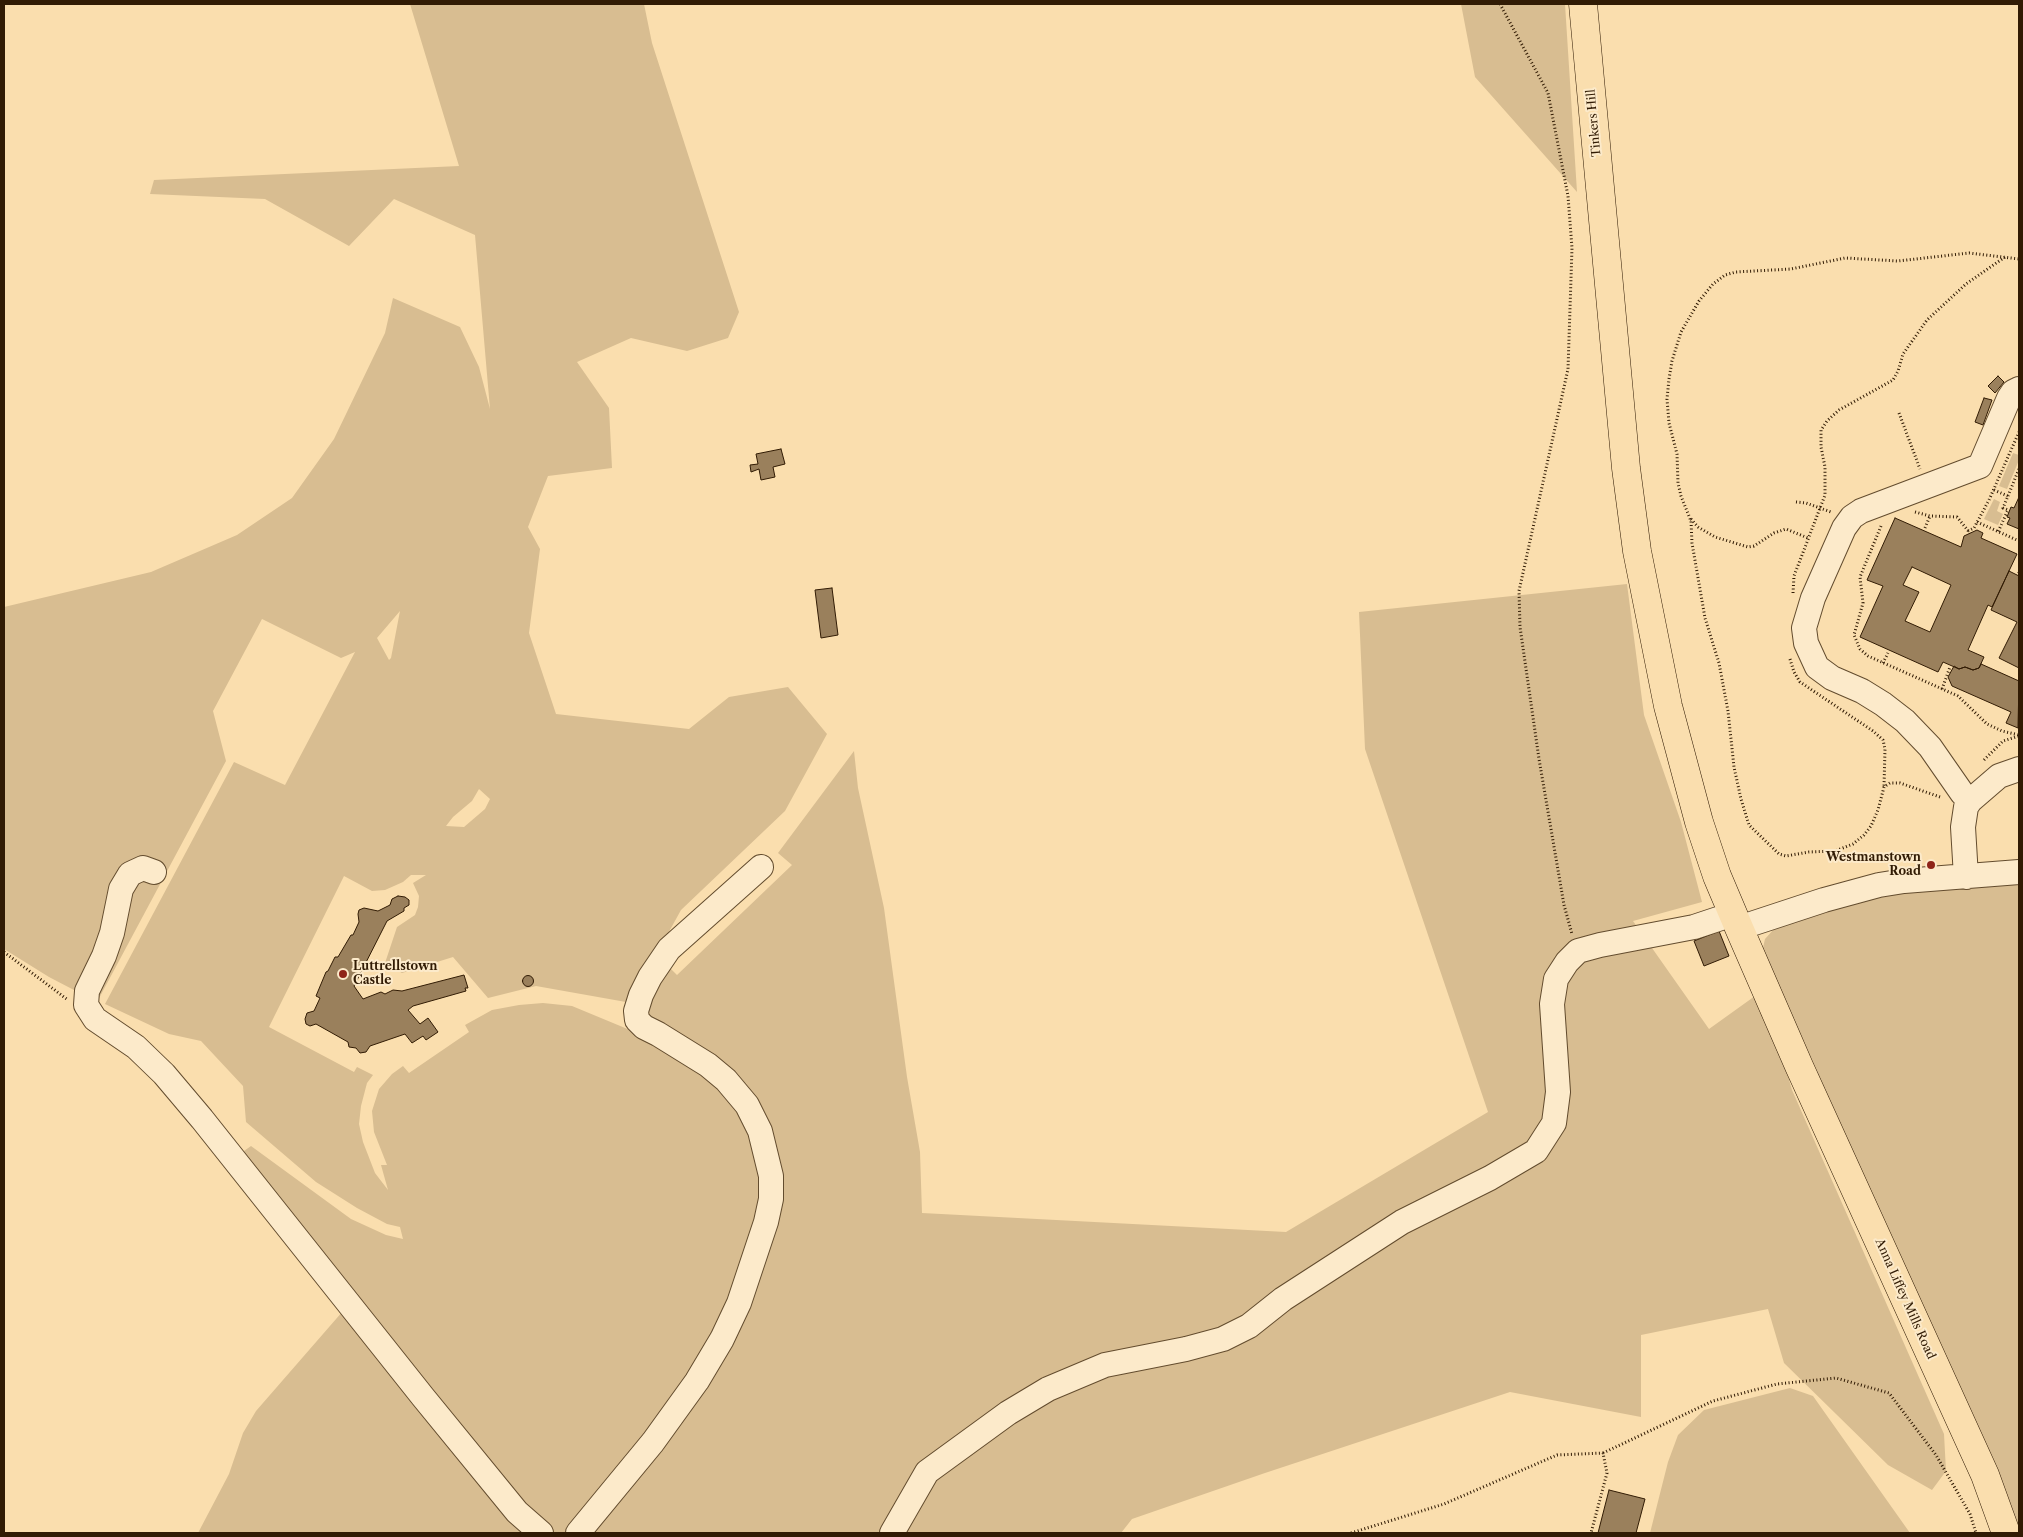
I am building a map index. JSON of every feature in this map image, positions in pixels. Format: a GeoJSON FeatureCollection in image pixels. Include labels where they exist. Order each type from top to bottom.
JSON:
{"type":"FeatureCollection","features":[{"type":"Feature","properties":{"kind":"main road","name":"Tinkers Hill"},"geometry":{"type":"LineString","coordinates":[[1583,4],[1626,458],[1638,551],[1673,726],[1699,822],[1717,876],[1736,921]]}},
{"type":"Feature","properties":{"kind":"main road","name":"Anna Liffey Mills Road"},"geometry":{"type":"LineString","coordinates":[[1736,921],[1799,1066],[1985,1474],[2006,1533]]}},
{"type":"Feature","properties":{"kind":"street"},"geometry":{"type":"LineString","coordinates":[[1966,877],[1963,827],[1967,806],[1962,793],[1930,747],[1905,721],[1862,691],[1832,678],[1817,667],[1809,653],[1805,636],[1805,620],[1844,528],[1852,517],[1860,510],[1980,466],[2009,398],[2013,392],[2019,389]]}},
{"type":"Feature","properties":{"kind":"street"},"geometry":{"type":"LineString","coordinates":[[1967,806],[1999,776],[2019,769]]}},
{"type":"Feature","properties":{"kind":"street"},"geometry":{"type":"LineString","coordinates":[[578,1533],[653,1442],[698,1381],[739,1303],[766,1222],[771,1199],[771,1176],[760,1131],[747,1105],[726,1080],[708,1065],[644,1027],[637,1020],[636,1011],[641,994],[669,949],[761,867]]}},
{"type":"Feature","properties":{"kind":"street"},"geometry":{"type":"LineString","coordinates":[[154,872],[143,868],[130,874],[121,889],[112,933],[104,956],[87,991],[86,1005],[95,1019],[136,1047],[164,1074],[423,1397],[518,1512],[541,1533]]}},
{"type":"Feature","properties":{"kind":"street"},"geometry":{"type":"LineString","coordinates":[[892,1533],[927,1472],[1008,1413],[1048,1390],[1105,1364],[1186,1349],[1232,1334],[1249,1326],[1283,1299],[1402,1222],[1490,1178],[1536,1151],[1554,1123],[1558,1092],[1552,1004],[1556,978],[1567,962],[1578,951],[1694,927],[1736,921],[1862,889],[1904,881],[2019,872]]}},
{"type":"Feature","properties":{"kind":"path"},"geometry":{"type":"LineString","coordinates":[[1500,4],[1548,93],[1568,205],[1572,248],[1568,369],[1519,591],[1520,627],[1551,832],[1564,905],[1578,951]]}},
{"type":"Feature","properties":{"kind":"path"},"geometry":{"type":"LineString","coordinates":[[1967,806],[1900,783],[1890,782],[1884,787],[1878,810],[1871,826],[1864,835],[1844,849],[1786,856],[1779,854],[1749,825],[1741,800],[1731,745],[1725,689],[1716,649],[1705,618],[1690,518],[1678,483],[1677,454],[1669,423],[1667,398],[1672,361],[1681,332],[1699,301],[1713,284],[1725,275],[1736,272],[1791,269],[1845,258],[1898,261],[1969,254],[2019,259]]}},
{"type":"Feature","properties":{"kind":"path"},"geometry":{"type":"LineString","coordinates":[[1899,413],[1927,486]]}},
{"type":"Feature","properties":{"kind":"path"},"geometry":{"type":"LineString","coordinates":[[1911,511],[1930,516],[1957,517],[1969,532],[1974,528],[1994,490],[2019,432]]}},
{"type":"Feature","properties":{"kind":"path"},"geometry":{"type":"LineString","coordinates":[[1998,532],[2008,510],[2003,508],[2019,469]]}},
{"type":"Feature","properties":{"kind":"path"},"geometry":{"type":"LineString","coordinates":[[1994,490],[2008,496]]}},
{"type":"Feature","properties":{"kind":"path"},"geometry":{"type":"LineString","coordinates":[[1925,528],[1930,516]]}},
{"type":"Feature","properties":{"kind":"path"},"geometry":{"type":"LineString","coordinates":[[1690,518],[1708,533],[1748,547],[1754,546],[1774,533],[1786,529],[1808,538]]}},
{"type":"Feature","properties":{"kind":"path"},"geometry":{"type":"LineString","coordinates":[[1977,522],[2019,541]]}},
{"type":"Feature","properties":{"kind":"path"},"geometry":{"type":"LineString","coordinates":[[1882,523],[1860,577],[1863,603],[1854,635],[1860,649],[1868,656],[1958,696],[1988,724],[2002,731],[2019,735]]}},
{"type":"Feature","properties":{"kind":"path"},"geometry":{"type":"LineString","coordinates":[[1883,663],[1888,653]]}},
{"type":"Feature","properties":{"kind":"path"},"geometry":{"type":"LineString","coordinates":[[1942,689],[1950,667]]}},
{"type":"Feature","properties":{"kind":"path"},"geometry":{"type":"LineString","coordinates":[[4,952],[34,977],[95,1019]]}},
{"type":"Feature","properties":{"kind":"path"},"geometry":{"type":"LineString","coordinates":[[1351,1533],[1444,1504],[1557,1455],[1603,1453],[1713,1401],[1777,1384],[1836,1378],[1889,1393],[1936,1455],[1970,1514],[1976,1533]]}},
{"type":"Feature","properties":{"kind":"path"},"geometry":{"type":"LineString","coordinates":[[1591,1533],[1606,1473],[1603,1453]]}},
{"type":"Feature","properties":{"kind":"shaded area"},"geometry":{"type":"Polygon","coordinates":[[[410,4],[644,4],[652,43],[739,312],[728,338],[687,351],[631,338],[577,362],[609,408],[612,468],[548,476],[528,527],[540,549],[529,633],[556,714],[689,729],[729,697],[788,687],[827,734],[785,811],[681,910],[644,977],[626,1002],[536,986],[488,998],[453,957],[402,973],[385,963],[397,927],[415,915],[418,907],[419,896],[413,883],[426,875],[411,875],[403,882],[385,890],[372,891],[344,876],[269,1027],[354,1072],[357,1067],[373,1075],[367,1083],[359,1124],[363,1142],[375,1173],[388,1190],[381,1165],[387,1165],[374,1132],[372,1111],[379,1089],[392,1074],[403,1066],[409,1073],[469,1032],[465,1025],[492,1010],[543,1003],[572,1006],[642,1035],[756,1111],[644,1018],[666,964],[677,975],[792,865],[778,853],[854,751],[858,788],[884,908],[907,1077],[920,1152],[922,1213],[1286,1232],[1488,1112],[1365,749],[1359,612],[1627,584],[1644,715],[1681,822],[1702,902],[1633,921],[1709,1029],[1755,996],[1786,1069],[1792,1090],[1944,1434],[1946,1471],[1932,1490],[1888,1465],[1784,1363],[1768,1309],[1641,1335],[1641,1417],[1510,1392],[1132,1519],[1121,1533],[198,1533],[229,1474],[243,1433],[256,1411],[343,1311],[237,1156],[251,1146],[351,1219],[386,1235],[403,1239],[400,1227],[387,1224],[357,1208],[316,1182],[246,1122],[243,1086],[201,1041],[169,1034],[105,1004],[234,762],[285,785],[355,652],[341,658],[262,619],[213,711],[226,761],[97,1002],[49,977],[4,949],[4,607],[151,572],[237,535],[292,498],[334,439],[385,333],[393,298],[460,327],[479,367],[490,409],[475,235],[394,199],[349,246],[265,199],[150,194],[154,180],[459,166],[410,4]],[[400,611],[377,638],[389,660],[391,658],[400,611]],[[479,789],[472,801],[453,817],[446,826],[464,827],[485,809],[490,799],[479,789]]]}},
{"type":"Feature","properties":{"kind":"shaded area"},"geometry":{"type":"Polygon","coordinates":[[[1461,4],[1565,4],[1577,192],[1475,77],[1461,4]]]}},
{"type":"Feature","properties":{"kind":"shaded area"},"geometry":{"type":"Polygon","coordinates":[[[2013,453],[2019,455],[2019,460],[2007,489],[1999,486],[2013,453]]]}},
{"type":"Feature","properties":{"kind":"shaded area"},"geometry":{"type":"Polygon","coordinates":[[[1994,499],[2000,502],[1997,511],[2003,514],[1998,525],[1984,519],[1994,499]]]}},
{"type":"Feature","properties":{"kind":"shaded area"},"geometry":{"type":"Polygon","coordinates":[[[2019,884],[2019,1533],[1997,1505],[1815,1066],[1762,952],[1765,939],[1774,929],[1838,906],[1867,898],[2019,884]]]}},
{"type":"Feature","properties":{"kind":"shaded area"},"geometry":{"type":"Polygon","coordinates":[[[1790,1388],[1813,1396],[1910,1533],[1650,1533],[1668,1462],[1678,1435],[1704,1410],[1790,1388]]]}},
{"type":"Feature","properties":{"kind":"building"},"geometry":{"type":"Polygon","coordinates":[[[1998,376],[2004,382],[1995,393],[1988,386],[1998,376]]]}},
{"type":"Feature","properties":{"kind":"building"},"geometry":{"type":"Polygon","coordinates":[[[1984,398],[1992,400],[1983,425],[1975,422],[1984,398]]]}},
{"type":"Feature","properties":{"kind":"building"},"geometry":{"type":"Polygon","coordinates":[[[781,449],[785,464],[773,467],[775,477],[761,480],[759,469],[751,472],[750,465],[758,464],[756,454],[781,449]]]}},
{"type":"Feature","properties":{"kind":"building"},"geometry":{"type":"Polygon","coordinates":[[[2019,497],[2019,529],[2007,524],[2010,518],[2007,517],[2011,507],[2014,508],[2019,497]]]}},
{"type":"Feature","properties":{"kind":"building"},"geometry":{"type":"Polygon","coordinates":[[[1895,518],[1961,547],[1964,536],[1977,530],[1983,533],[1981,538],[2017,554],[1992,607],[1988,605],[1968,650],[1984,657],[1979,668],[1973,670],[1965,667],[1959,669],[1943,662],[1938,672],[1860,637],[1883,586],[1867,580],[1895,518]],[[1912,567],[1903,585],[1919,592],[1905,621],[1930,632],[1951,585],[1912,567]]]}},
{"type":"Feature","properties":{"kind":"building"},"geometry":{"type":"Polygon","coordinates":[[[2009,571],[2019,576],[2019,668],[1999,658],[2017,622],[1991,610],[2009,571]]]}},
{"type":"Feature","properties":{"kind":"building"},"geometry":{"type":"Polygon","coordinates":[[[832,588],[838,635],[821,638],[815,590],[832,588]]]}},
{"type":"Feature","properties":{"kind":"building"},"geometry":{"type":"Polygon","coordinates":[[[1981,664],[2019,681],[2018,728],[2006,723],[2011,712],[1952,686],[1948,677],[1954,666],[1959,669],[1965,667],[1973,670],[1979,668],[1981,664]]]}},
{"type":"Feature","properties":{"kind":"building","name":"Luttrellstown Castle"},"geometry":{"type":"Polygon","coordinates":[[[398,896],[409,900],[409,905],[404,908],[404,911],[387,921],[354,986],[363,999],[381,992],[385,994],[393,990],[402,991],[464,975],[468,988],[465,988],[466,991],[413,1006],[408,1010],[420,1024],[428,1018],[438,1032],[426,1040],[423,1036],[412,1043],[405,1034],[370,1046],[366,1052],[360,1053],[356,1048],[349,1047],[348,1042],[316,1024],[310,1026],[306,1024],[305,1019],[307,1013],[314,1011],[320,998],[316,996],[326,972],[335,957],[338,957],[351,935],[353,935],[359,922],[359,910],[364,908],[378,911],[390,905],[392,899],[398,896]]]}},
{"type":"Feature","properties":{"kind":"building"},"geometry":{"type":"Polygon","coordinates":[[[1719,931],[1729,956],[1704,966],[1694,941],[1719,931]]]}},
{"type":"Feature","properties":{"kind":"building"},"geometry":{"type":"Polygon","coordinates":[[[526,976],[530,976],[533,981],[532,985],[526,986],[523,983],[523,979],[526,976]]]}},
{"type":"Feature","properties":{"kind":"building"},"geometry":{"type":"Polygon","coordinates":[[[1609,1490],[1645,1499],[1636,1533],[1598,1533],[1609,1490]]]}},
{"type":"Feature","properties":{"kind":"place","name":"Westmanstown Road"},"geometry":{"type":"Point","coordinates":[1931,865]}},
{"type":"Feature","properties":{"kind":"place","name":"Luttrellstown Castle"},"geometry":{"type":"Point","coordinates":[343,974]}}]}
